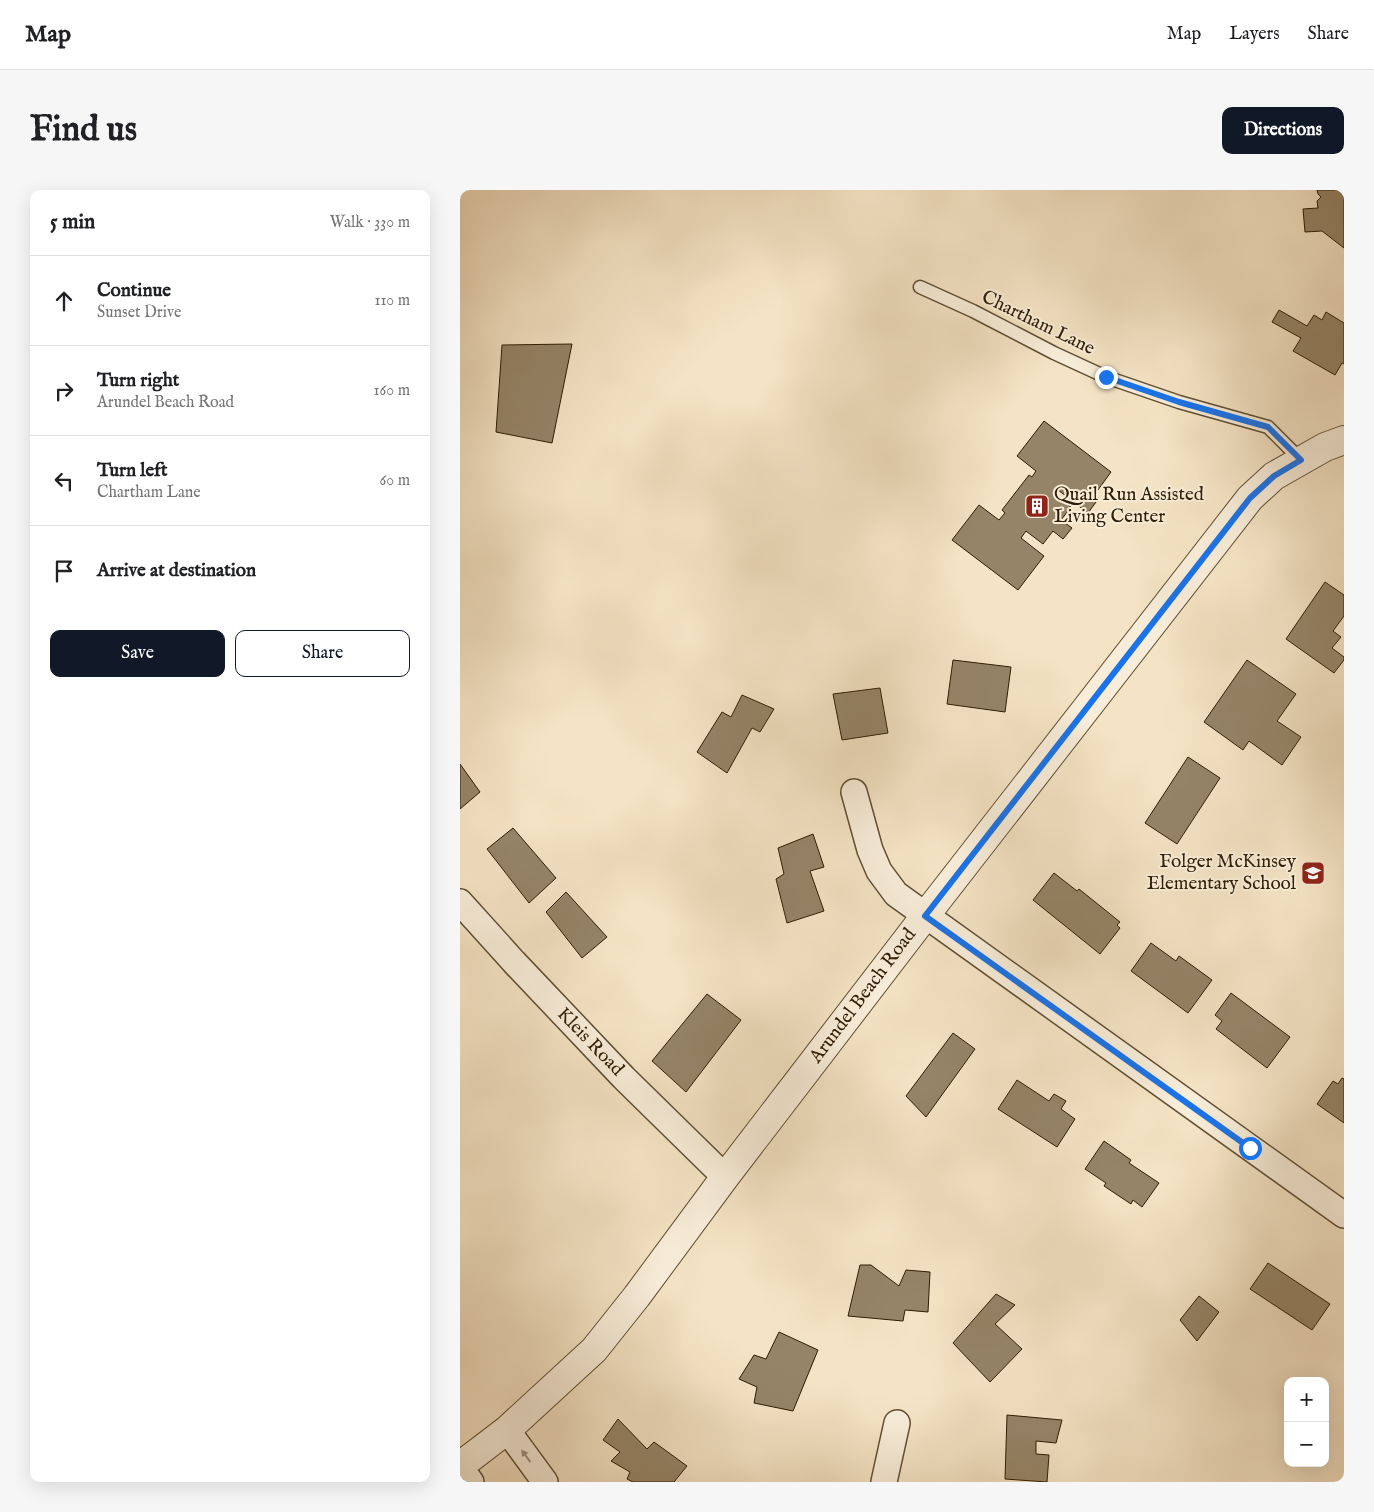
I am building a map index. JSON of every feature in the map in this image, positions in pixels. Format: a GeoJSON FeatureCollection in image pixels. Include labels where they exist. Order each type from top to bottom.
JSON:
{"type":"FeatureCollection","features":[{"type":"Feature","properties":{"kind":"street","name":"Arundel Beach Road"},"geometry":{"type":"LineString","coordinates":[[460,1467],[507,1430],[594,1350],[637,1296],[724,1176],[1250,498],[1274,476],[1325,447],[1344,440]]}},
{"type":"Feature","properties":{"kind":"street"},"geometry":{"type":"LineString","coordinates":[[854,792],[870,850],[879,871],[896,894],[1344,1215]]}},
{"type":"Feature","properties":{"kind":"street","name":"Kleis Road"},"geometry":{"type":"LineString","coordinates":[[460,902],[624,1078],[724,1176]]}},
{"type":"Feature","properties":{"kind":"street"},"geometry":{"type":"LineString","coordinates":[[884,1482],[897,1423]]}},
{"type":"Feature","properties":{"kind":"street"},"geometry":{"type":"LineString","coordinates":[[507,1430],[545,1482]]}},
{"type":"Feature","properties":{"kind":"street"},"geometry":{"type":"LineString","coordinates":[[460,1467],[471,1482]]}},
{"type":"Feature","properties":{"kind":"lane","name":"Chartham Lane"},"geometry":{"type":"LineString","coordinates":[[920,287],[973,311],[1054,354],[1106,377],[1179,402],[1268,427],[1301,460]]}},
{"type":"Feature","properties":{"kind":"building"},"geometry":{"type":"Polygon","coordinates":[[[1317,190],[1344,190],[1344,248],[1322,231],[1305,232],[1303,209],[1318,208],[1317,201],[1321,197],[1317,190]]]}},
{"type":"Feature","properties":{"kind":"building"},"geometry":{"type":"Polygon","coordinates":[[[1279,310],[1307,326],[1314,315],[1322,320],[1326,312],[1344,323],[1344,364],[1342,363],[1335,375],[1293,351],[1301,338],[1272,322],[1279,310]]]}},
{"type":"Feature","properties":{"kind":"building"},"geometry":{"type":"Polygon","coordinates":[[[572,344],[552,443],[496,432],[502,345],[572,344]]]}},
{"type":"Feature","properties":{"kind":"building","name":"Quail Run Assisted Living Center"},"geometry":{"type":"Polygon","coordinates":[[[1044,421],[1111,472],[1095,494],[1099,498],[1088,513],[1058,490],[1054,494],[1071,507],[1061,520],[1072,528],[1063,539],[1053,531],[1043,544],[1026,531],[1021,538],[1044,556],[1018,590],[952,540],[979,505],[999,520],[1005,513],[1002,510],[1029,475],[1032,477],[1036,471],[1017,456],[1044,421]]]}},
{"type":"Feature","properties":{"kind":"building"},"geometry":{"type":"Polygon","coordinates":[[[1325,582],[1344,595],[1344,616],[1333,631],[1341,637],[1332,648],[1344,657],[1344,660],[1334,673],[1286,639],[1325,582]]]}},
{"type":"Feature","properties":{"kind":"building"},"geometry":{"type":"Polygon","coordinates":[[[953,660],[1011,667],[1005,712],[947,704],[953,660]]]}},
{"type":"Feature","properties":{"kind":"building"},"geometry":{"type":"Polygon","coordinates":[[[1247,660],[1296,694],[1277,721],[1301,737],[1282,765],[1249,741],[1243,750],[1204,722],[1247,660]]]}},
{"type":"Feature","properties":{"kind":"building"},"geometry":{"type":"Polygon","coordinates":[[[880,688],[888,733],[842,740],[833,694],[880,688]]]}},
{"type":"Feature","properties":{"kind":"building"},"geometry":{"type":"Polygon","coordinates":[[[742,695],[774,709],[760,732],[752,728],[727,773],[697,752],[722,712],[731,717],[742,695]]]}},
{"type":"Feature","properties":{"kind":"building"},"geometry":{"type":"Polygon","coordinates":[[[1188,757],[1220,778],[1177,844],[1145,823],[1188,757]]]}},
{"type":"Feature","properties":{"kind":"building"},"geometry":{"type":"Polygon","coordinates":[[[460,764],[480,792],[460,809],[460,764]]]}},
{"type":"Feature","properties":{"kind":"building"},"geometry":{"type":"Polygon","coordinates":[[[513,828],[556,878],[529,903],[487,849],[513,828]]]}},
{"type":"Feature","properties":{"kind":"building"},"geometry":{"type":"Polygon","coordinates":[[[813,834],[824,867],[810,871],[824,911],[787,923],[776,879],[784,874],[778,848],[813,834]]]}},
{"type":"Feature","properties":{"kind":"building"},"geometry":{"type":"Polygon","coordinates":[[[1054,873],[1077,891],[1079,889],[1120,922],[1117,925],[1120,928],[1100,954],[1033,900],[1054,873]]]}},
{"type":"Feature","properties":{"kind":"building"},"geometry":{"type":"Polygon","coordinates":[[[566,892],[607,937],[582,958],[546,912],[566,892]]]}},
{"type":"Feature","properties":{"kind":"building"},"geometry":{"type":"Polygon","coordinates":[[[1151,943],[1176,961],[1179,956],[1212,980],[1188,1013],[1131,971],[1151,943]]]}},
{"type":"Feature","properties":{"kind":"building"},"geometry":{"type":"Polygon","coordinates":[[[1231,993],[1290,1037],[1267,1068],[1216,1029],[1222,1021],[1215,1015],[1231,993]]]}},
{"type":"Feature","properties":{"kind":"building"},"geometry":{"type":"Polygon","coordinates":[[[707,994],[741,1020],[686,1092],[652,1061],[707,994]]]}},
{"type":"Feature","properties":{"kind":"building"},"geometry":{"type":"Polygon","coordinates":[[[953,1033],[975,1049],[926,1117],[906,1096],[953,1033]]]}},
{"type":"Feature","properties":{"kind":"building"},"geometry":{"type":"Polygon","coordinates":[[[1342,1078],[1344,1079],[1344,1123],[1317,1104],[1333,1081],[1338,1084],[1342,1078]]]}},
{"type":"Feature","properties":{"kind":"building"},"geometry":{"type":"Polygon","coordinates":[[[1017,1080],[1049,1101],[1054,1094],[1066,1101],[1061,1109],[1075,1119],[1057,1147],[998,1109],[1017,1080]]]}},
{"type":"Feature","properties":{"kind":"building"},"geometry":{"type":"Polygon","coordinates":[[[1104,1141],[1131,1160],[1129,1163],[1159,1183],[1142,1207],[1133,1200],[1131,1204],[1104,1186],[1106,1183],[1085,1169],[1104,1141]]]}},
{"type":"Feature","properties":{"kind":"building"},"geometry":{"type":"Polygon","coordinates":[[[1268,1263],[1330,1304],[1312,1330],[1250,1289],[1268,1263]]]}},
{"type":"Feature","properties":{"kind":"building"},"geometry":{"type":"Polygon","coordinates":[[[860,1265],[871,1265],[899,1286],[906,1270],[930,1272],[928,1312],[905,1310],[903,1321],[848,1316],[860,1265]]]}},
{"type":"Feature","properties":{"kind":"building"},"geometry":{"type":"Polygon","coordinates":[[[996,1294],[1015,1305],[995,1324],[1022,1349],[990,1382],[953,1343],[996,1294]]]}},
{"type":"Feature","properties":{"kind":"building"},"geometry":{"type":"Polygon","coordinates":[[[1199,1296],[1219,1312],[1197,1341],[1180,1320],[1199,1296]]]}},
{"type":"Feature","properties":{"kind":"building"},"geometry":{"type":"Polygon","coordinates":[[[779,1332],[818,1350],[793,1411],[754,1403],[757,1387],[739,1379],[754,1355],[766,1359],[779,1332]]]}},
{"type":"Feature","properties":{"kind":"building"},"geometry":{"type":"Polygon","coordinates":[[[1007,1415],[1062,1420],[1056,1443],[1036,1441],[1036,1454],[1049,1455],[1047,1482],[1005,1479],[1007,1415]]]}},
{"type":"Feature","properties":{"kind":"building"},"geometry":{"type":"Polygon","coordinates":[[[618,1419],[647,1449],[654,1442],[687,1466],[674,1482],[633,1482],[627,1479],[630,1472],[611,1461],[620,1452],[603,1440],[618,1419]]]}},
{"type":"Feature","properties":{"kind":"place","name":"Quail Run Assisted Living Center"},"geometry":{"type":"Point","coordinates":[1037,506]}},
{"type":"Feature","properties":{"kind":"place","name":"Folger McKinsey Elementary School"},"geometry":{"type":"Point","coordinates":[1313,873]}},
{"type":"Feature","properties":{"kind":"route"},"geometry":{"type":"LineString","coordinates":[[1106,377],[1179,402],[1268,427],[1301,460],[1274,476],[1250,498],[1221,533],[925,916],[1250,1148]]}}]}
